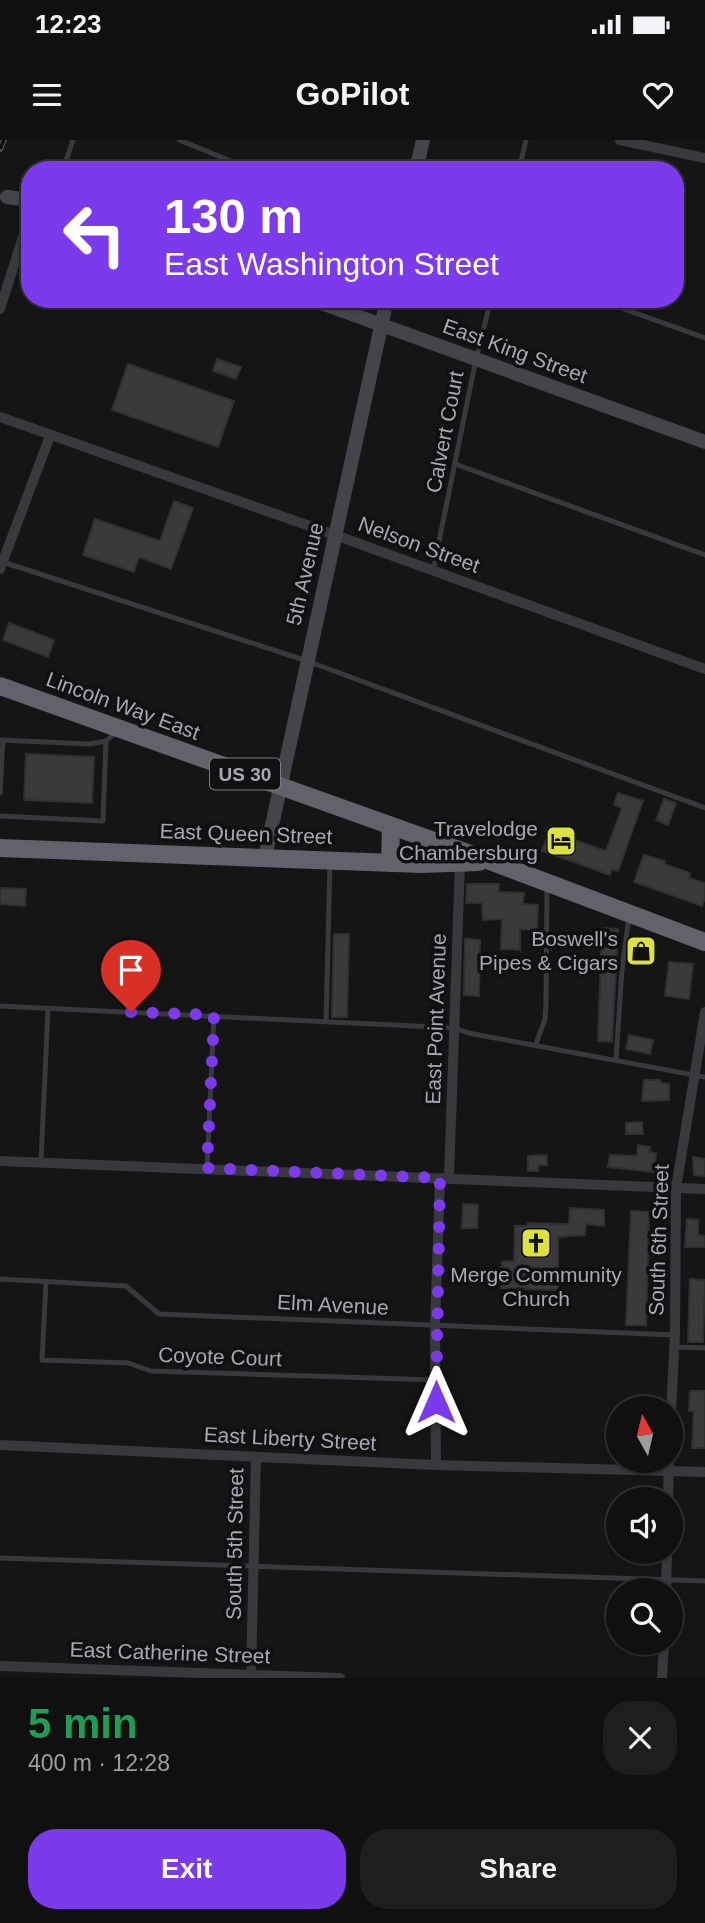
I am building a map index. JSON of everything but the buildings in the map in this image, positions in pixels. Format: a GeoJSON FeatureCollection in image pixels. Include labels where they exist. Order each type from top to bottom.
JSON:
{"type":"FeatureCollection","features":[{"type":"Feature","properties":{"kind":"highway","name":"Lincoln Way East"},"geometry":{"type":"LineString","coordinates":[[0,687],[391,825],[705,942]]}},
{"type":"Feature","properties":{"kind":"highway"},"geometry":{"type":"LineString","coordinates":[[390,863],[391,825]]}},
{"type":"Feature","properties":{"kind":"highway","name":"East Queen Street"},"geometry":{"type":"LineString","coordinates":[[0,848],[390,863],[490,862]]}},
{"type":"Feature","properties":{"kind":"street"},"geometry":{"type":"LineString","coordinates":[[418,161],[422,140]]}},
{"type":"Feature","properties":{"kind":"street"},"geometry":{"type":"LineString","coordinates":[[620,140],[705,159]]}},
{"type":"Feature","properties":{"kind":"street"},"geometry":{"type":"LineString","coordinates":[[7,197],[21,199]]}},
{"type":"Feature","properties":{"kind":"street"},"geometry":{"type":"LineString","coordinates":[[0,309],[21,243]]}},
{"type":"Feature","properties":{"kind":"street","name":"East King Street"},"geometry":{"type":"LineString","coordinates":[[335,308],[705,442]]}},
{"type":"Feature","properties":{"kind":"street","name":"5th Avenue"},"geometry":{"type":"LineString","coordinates":[[265,857],[385,308]]}},
{"type":"Feature","properties":{"kind":"street","name":"Nelson Street"},"geometry":{"type":"LineString","coordinates":[[0,417],[705,669]]}},
{"type":"Feature","properties":{"kind":"street"},"geometry":{"type":"LineString","coordinates":[[1,564],[50,436]]}},
{"type":"Feature","properties":{"kind":"street","name":"East Point Avenue"},"geometry":{"type":"LineString","coordinates":[[436,1465],[435,1326],[454,1028],[460,862]]}},
{"type":"Feature","properties":{"kind":"street","name":"South 6th Street"},"geometry":{"type":"LineString","coordinates":[[672,1396],[676,1188],[705,1012]]}},
{"type":"Feature","properties":{"kind":"street"},"geometry":{"type":"LineString","coordinates":[[0,1161],[705,1189]]}},
{"type":"Feature","properties":{"kind":"street","name":"East Liberty Street"},"geometry":{"type":"LineString","coordinates":[[0,1445],[436,1465],[606,1466]]}},
{"type":"Feature","properties":{"kind":"street","name":"South 5th Street"},"geometry":{"type":"LineString","coordinates":[[251,1675],[256,1457]]}},
{"type":"Feature","properties":{"kind":"street","name":"East Liberty Street"},"geometry":{"type":"LineString","coordinates":[[683,1468],[705,1472]]}},
{"type":"Feature","properties":{"kind":"street"},"geometry":{"type":"LineString","coordinates":[[662,1678],[663,1655]]}},
{"type":"Feature","properties":{"kind":"street","name":"East Catherine Street"},"geometry":{"type":"LineString","coordinates":[[0,1665],[67,1674],[340,1678]]}},
{"type":"Feature","properties":{"kind":"lane"},"geometry":{"type":"LineString","coordinates":[[67,161],[73,140]]}},
{"type":"Feature","properties":{"kind":"lane"},"geometry":{"type":"LineString","coordinates":[[178,140],[230,161]]}},
{"type":"Feature","properties":{"kind":"lane"},"geometry":{"type":"LineString","coordinates":[[521,161],[526,140]]}},
{"type":"Feature","properties":{"kind":"lane","name":"Calvert Court"},"geometry":{"type":"LineString","coordinates":[[433,571],[475,359],[489,308]]}},
{"type":"Feature","properties":{"kind":"lane"},"geometry":{"type":"LineString","coordinates":[[621,308],[705,338]]}},
{"type":"Feature","properties":{"kind":"lane"},"geometry":{"type":"LineString","coordinates":[[455,464],[705,555]]}},
{"type":"Feature","properties":{"kind":"lane"},"geometry":{"type":"LineString","coordinates":[[1,564],[307,662],[705,808]]}},
{"type":"Feature","properties":{"kind":"lane"},"geometry":{"type":"LineString","coordinates":[[0,793],[1,740],[90,744],[106,741],[120,729]]}},
{"type":"Feature","properties":{"kind":"lane"},"geometry":{"type":"LineString","coordinates":[[0,816],[103,821],[106,741]]}},
{"type":"Feature","properties":{"kind":"lane"},"geometry":{"type":"LineString","coordinates":[[326,1021],[330,861]]}},
{"type":"Feature","properties":{"kind":"lane"},"geometry":{"type":"LineString","coordinates":[[536,1044],[545,1019],[546,1005],[547,883]]}},
{"type":"Feature","properties":{"kind":"lane"},"geometry":{"type":"LineString","coordinates":[[616,1059],[629,915]]}},
{"type":"Feature","properties":{"kind":"lane"},"geometry":{"type":"LineString","coordinates":[[0,1006],[454,1028],[705,1077]]}},
{"type":"Feature","properties":{"kind":"lane"},"geometry":{"type":"LineString","coordinates":[[41,1162],[48,1008]]}},
{"type":"Feature","properties":{"kind":"lane"},"geometry":{"type":"LineString","coordinates":[[207,1168],[214,1015]]}},
{"type":"Feature","properties":{"kind":"lane","name":"Elm Avenue"},"geometry":{"type":"LineString","coordinates":[[0,1279],[126,1286],[159,1314],[675,1335]]}},
{"type":"Feature","properties":{"kind":"lane","name":"Coyote Court"},"geometry":{"type":"LineString","coordinates":[[46,1282],[42,1360],[128,1363],[151,1371],[436,1380]]}},
{"type":"Feature","properties":{"kind":"lane"},"geometry":{"type":"LineString","coordinates":[[674,1347],[705,1348]]}},
{"type":"Feature","properties":{"kind":"lane"},"geometry":{"type":"LineString","coordinates":[[0,1558],[253,1566],[606,1582]]}},
{"type":"Feature","properties":{"kind":"lane"},"geometry":{"type":"LineString","coordinates":[[683,1583],[705,1581]]}},
{"type":"Feature","properties":{"kind":"railway"},"geometry":{"type":"LineString","coordinates":[[0,149],[4,140]]}},
{"type":"Feature","properties":{"kind":"place","name":"Travelodge Chambersburg"},"geometry":{"type":"Point","coordinates":[561,841]}},
{"type":"Feature","properties":{"kind":"place","name":"Boswell's Pipes & Cigars"},"geometry":{"type":"Point","coordinates":[641,951]}},
{"type":"Feature","properties":{"kind":"place","name":"Merge Community Church"},"geometry":{"type":"Point","coordinates":[536,1243]}},
{"type":"Feature","properties":{"kind":"route"},"geometry":{"type":"LineString","coordinates":[[131,1012],[214,1015],[207,1168],[440,1178],[435,1326],[436,1402]]}}]}
